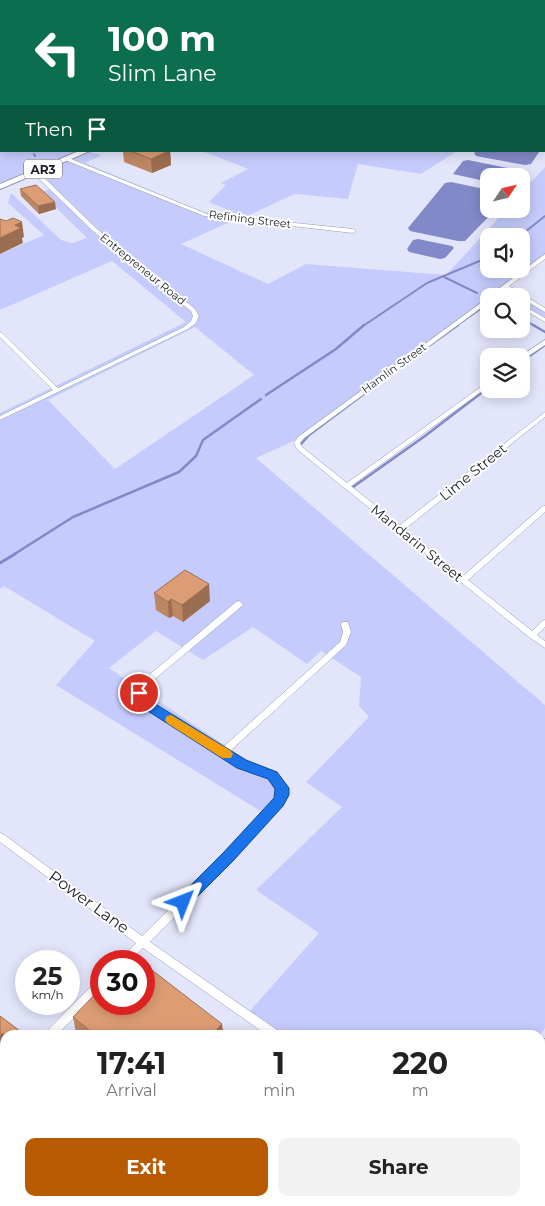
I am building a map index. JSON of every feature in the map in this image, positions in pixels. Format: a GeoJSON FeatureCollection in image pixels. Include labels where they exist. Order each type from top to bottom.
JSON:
{"type":"FeatureCollection","features":[{"type":"Feature","properties":{"kind":"main road","name":"AR3"},"geometry":{"type":"LineString","coordinates":[[0,187],[84,152]]}},
{"type":"Feature","properties":{"kind":"street","name":"Refining Street"},"geometry":{"type":"LineString","coordinates":[[67,159],[206,215],[353,231]]}},
{"type":"Feature","properties":{"kind":"street","name":"Entrepreneur Road"},"geometry":{"type":"LineString","coordinates":[[0,418],[186,328],[194,322],[196,316],[193,310],[95,230],[35,172]]}},
{"type":"Feature","properties":{"kind":"street"},"geometry":{"type":"LineString","coordinates":[[503,288],[545,256]]}},
{"type":"Feature","properties":{"kind":"street"},"geometry":{"type":"LineString","coordinates":[[506,286],[545,310]]}},
{"type":"Feature","properties":{"kind":"street","name":"Hamlin Street"},"geometry":{"type":"LineString","coordinates":[[300,438],[480,306]]}},
{"type":"Feature","properties":{"kind":"street"},"geometry":{"type":"LineString","coordinates":[[530,311],[545,320]]}},
{"type":"Feature","properties":{"kind":"street"},"geometry":{"type":"LineString","coordinates":[[0,334],[58,390]]}},
{"type":"Feature","properties":{"kind":"street"},"geometry":{"type":"LineString","coordinates":[[530,353],[545,342]]}},
{"type":"Feature","properties":{"kind":"street"},"geometry":{"type":"LineString","coordinates":[[346,487],[480,390]]}},
{"type":"Feature","properties":{"kind":"street","name":"Lime Street"},"geometry":{"type":"LineString","coordinates":[[400,530],[545,414]]}},
{"type":"Feature","properties":{"kind":"street","name":"Mandarin Street"},"geometry":{"type":"LineString","coordinates":[[300,438],[297,443],[299,448],[545,645]]}},
{"type":"Feature","properties":{"kind":"street"},"geometry":{"type":"LineString","coordinates":[[463,580],[545,508]]}},
{"type":"Feature","properties":{"kind":"street"},"geometry":{"type":"LineString","coordinates":[[134,950],[228,857],[279,802],[282,795],[282,788],[273,776],[242,764],[145,703],[139,693],[146,682],[240,604]]}},
{"type":"Feature","properties":{"kind":"street"},"geometry":{"type":"LineString","coordinates":[[532,635],[545,623]]}},
{"type":"Feature","properties":{"kind":"street"},"geometry":{"type":"LineString","coordinates":[[223,752],[343,643],[348,632],[345,624]]}},
{"type":"Feature","properties":{"kind":"street","name":"Power Lane"},"geometry":{"type":"LineString","coordinates":[[0,837],[142,942],[269,1030]]}},
{"type":"Feature","properties":{"kind":"street"},"geometry":{"type":"LineString","coordinates":[[55,1030],[90,994]]}},
{"type":"Feature","properties":{"kind":"shaded area"},"geometry":{"type":"Polygon","coordinates":[[[0,152],[78,152],[0,185],[0,152]]]}},
{"type":"Feature","properties":{"kind":"shaded area"},"geometry":{"type":"Polygon","coordinates":[[[90,152],[102,155],[85,163],[203,212],[239,218],[181,244],[268,284],[306,264],[446,275],[480,238],[480,278],[516,278],[506,286],[509,288],[480,288],[480,306],[300,438],[256,458],[545,705],[544,1030],[272,1030],[249,1012],[319,933],[256,890],[342,807],[306,782],[369,717],[359,706],[361,677],[321,651],[307,664],[253,627],[203,660],[156,631],[109,668],[238,754],[273,775],[282,788],[267,815],[56,685],[95,641],[4,586],[0,589],[0,413],[186,322],[112,261],[0,310],[0,254],[44,235],[8,203],[11,193],[61,240],[72,243],[87,238],[40,192],[54,188],[42,175],[42,172],[90,152]],[[195,327],[48,400],[115,469],[254,375],[195,327]]]}},
{"type":"Feature","properties":{"kind":"shaded area"},"geometry":{"type":"Polygon","coordinates":[[[205,152],[455,152],[421,174],[358,164],[348,199],[295,194],[245,217],[209,202],[226,185],[221,183],[248,169],[205,152]]]}},
{"type":"Feature","properties":{"kind":"shaded area"},"geometry":{"type":"Polygon","coordinates":[[[539,152],[531,164],[525,165],[476,156],[474,153],[539,152]]]}},
{"type":"Feature","properties":{"kind":"shaded area"},"geometry":{"type":"Polygon","coordinates":[[[468,160],[508,168],[480,168],[480,180],[453,174],[463,161],[468,160]]]}},
{"type":"Feature","properties":{"kind":"shaded area"},"geometry":{"type":"Polygon","coordinates":[[[545,167],[545,256],[530,268],[530,228],[489,228],[499,218],[530,218],[530,183],[545,167]]]}},
{"type":"Feature","properties":{"kind":"shaded area"},"geometry":{"type":"Polygon","coordinates":[[[451,182],[480,188],[480,218],[487,218],[465,241],[410,231],[408,228],[445,183],[451,182]]]}},
{"type":"Feature","properties":{"kind":"shaded area"},"geometry":{"type":"Polygon","coordinates":[[[418,239],[454,248],[445,258],[440,259],[409,252],[407,249],[413,240],[418,239]]]}},
{"type":"Feature","properties":{"kind":"shaded area"},"geometry":{"type":"Polygon","coordinates":[[[530,301],[545,310],[545,320],[530,311],[530,301]]]}},
{"type":"Feature","properties":{"kind":"building"},"geometry":{"type":"Polygon","coordinates":[[[134,152],[167,152],[151,159],[134,152]]]}},
{"type":"Feature","properties":{"kind":"building"},"geometry":{"type":"Polygon","coordinates":[[[36,185],[55,202],[38,206],[20,189],[36,185]]]}},
{"type":"Feature","properties":{"kind":"building"},"geometry":{"type":"Polygon","coordinates":[[[13,218],[22,222],[15,225],[21,228],[0,238],[0,219],[6,221],[13,218]]]}},
{"type":"Feature","properties":{"kind":"building"},"geometry":{"type":"Polygon","coordinates":[[[185,570],[209,584],[182,605],[171,599],[168,602],[154,593],[185,570]]]}},
{"type":"Feature","properties":{"kind":"building"},"geometry":{"type":"Polygon","coordinates":[[[155,972],[222,1024],[217,1030],[89,1030],[73,1017],[80,1015],[80,1010],[90,999],[90,1015],[155,1015],[155,972]]]}},
{"type":"Feature","properties":{"kind":"building"},"geometry":{"type":"Polygon","coordinates":[[[0,1016],[19,1030],[0,1030],[0,1016]]]}},
{"type":"Feature","properties":{"kind":"waterway"},"geometry":{"type":"LineString","coordinates":[[530,228],[545,216]]}},
{"type":"Feature","properties":{"kind":"waterway"},"geometry":{"type":"LineString","coordinates":[[363,326],[427,283],[480,261]]}},
{"type":"Feature","properties":{"kind":"waterway"},"geometry":{"type":"LineString","coordinates":[[444,277],[477,293]]}},
{"type":"Feature","properties":{"kind":"waterway"},"geometry":{"type":"LineString","coordinates":[[456,326],[480,309]]}},
{"type":"Feature","properties":{"kind":"waterway"},"geometry":{"type":"LineString","coordinates":[[530,323],[535,326]]}},
{"type":"Feature","properties":{"kind":"waterway"},"geometry":{"type":"LineString","coordinates":[[266,395],[336,349],[364,325]]}},
{"type":"Feature","properties":{"kind":"waterway"},"geometry":{"type":"LineString","coordinates":[[430,345],[458,325]]}},
{"type":"Feature","properties":{"kind":"waterway"},"geometry":{"type":"LineString","coordinates":[[533,325],[545,332]]}},
{"type":"Feature","properties":{"kind":"waterway"},"geometry":{"type":"LineString","coordinates":[[530,356],[545,345]]}},
{"type":"Feature","properties":{"kind":"waterway"},"geometry":{"type":"LineString","coordinates":[[301,444],[309,435],[393,372]]}},
{"type":"Feature","properties":{"kind":"waterway"},"geometry":{"type":"LineString","coordinates":[[354,490],[353,487],[480,394]]}},
{"type":"Feature","properties":{"kind":"waterway"},"geometry":{"type":"LineString","coordinates":[[13,555],[73,517],[179,472],[196,456],[203,440],[261,399]]}},
{"type":"Feature","properties":{"kind":"waterway"},"geometry":{"type":"LineString","coordinates":[[0,563],[15,554]]}},
{"type":"Feature","properties":{"kind":"slow traffic"},"geometry":{"type":"LineString","coordinates":[[171,720],[227,754]]}},
{"type":"Feature","properties":{"kind":"route"},"geometry":{"type":"LineString","coordinates":[[139,693],[145,703],[242,764],[273,776],[279,781],[282,788],[279,802],[183,902]]}}]}
